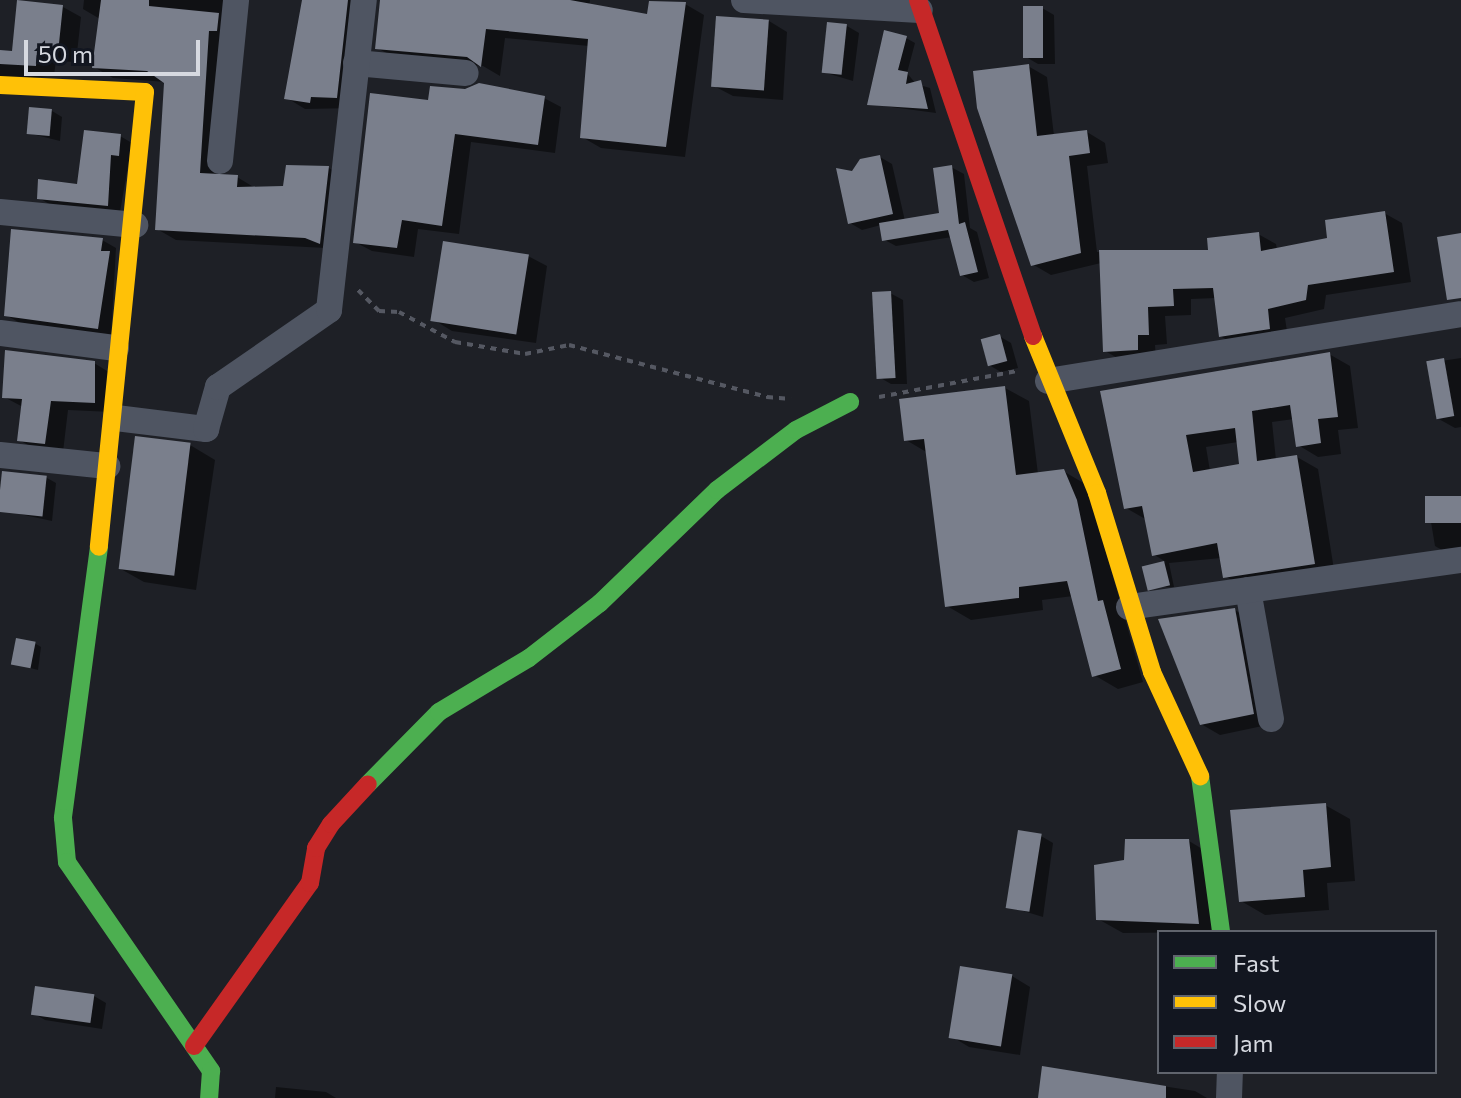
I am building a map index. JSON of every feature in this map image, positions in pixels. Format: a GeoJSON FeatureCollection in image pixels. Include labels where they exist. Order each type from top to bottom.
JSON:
{"type":"FeatureCollection","features":[{"type":"Feature","properties":{"kind":"street"},"geometry":{"type":"LineString","coordinates":[[220,161],[236,0]]}},
{"type":"Feature","properties":{"kind":"street"},"geometry":{"type":"LineString","coordinates":[[116,418],[206,429],[218,387],[329,310],[364,0]]}},
{"type":"Feature","properties":{"kind":"street"},"geometry":{"type":"LineString","coordinates":[[744,0],[919,5],[1045,373],[1097,493],[1129,607],[1204,785],[1221,930]]}},
{"type":"Feature","properties":{"kind":"street"},"geometry":{"type":"LineString","coordinates":[[356,63],[466,73]]}},
{"type":"Feature","properties":{"kind":"street"},"geometry":{"type":"LineString","coordinates":[[0,85],[145,92],[135,225],[116,348],[116,418],[107,466],[63,818],[67,862],[211,1071],[209,1098]]}},
{"type":"Feature","properties":{"kind":"street"},"geometry":{"type":"LineString","coordinates":[[0,212],[135,225]]}},
{"type":"Feature","properties":{"kind":"street"},"geometry":{"type":"LineString","coordinates":[[1045,373],[1461,314]]}},
{"type":"Feature","properties":{"kind":"street"},"geometry":{"type":"LineString","coordinates":[[0,333],[116,348]]}},
{"type":"Feature","properties":{"kind":"street"},"geometry":{"type":"LineString","coordinates":[[194,1046],[310,883],[316,848],[331,824],[402,747],[439,712],[529,658],[600,603],[717,490],[796,430],[850,402]]}},
{"type":"Feature","properties":{"kind":"street"},"geometry":{"type":"LineString","coordinates":[[0,455],[107,466]]}},
{"type":"Feature","properties":{"kind":"street"},"geometry":{"type":"LineString","coordinates":[[1129,607],[1461,560]]}},
{"type":"Feature","properties":{"kind":"street"},"geometry":{"type":"LineString","coordinates":[[1248,590],[1271,719]]}},
{"type":"Feature","properties":{"kind":"street"},"geometry":{"type":"LineString","coordinates":[[1229,1098],[1230,1074]]}},
{"type":"Feature","properties":{"kind":"path"},"geometry":{"type":"LineString","coordinates":[[356,288],[379,311],[399,312],[455,342],[525,354],[569,345],[767,397],[795,399]]}},
{"type":"Feature","properties":{"kind":"path"},"geometry":{"type":"LineString","coordinates":[[850,402],[1045,373]]}},
{"type":"Feature","properties":{"kind":"building"},"geometry":{"type":"Polygon","coordinates":[[[17,0],[63,5],[58,53],[37,51],[36,66],[0,64],[0,50],[12,51],[17,0]]]}},
{"type":"Feature","properties":{"kind":"building"},"geometry":{"type":"Polygon","coordinates":[[[101,0],[149,0],[149,6],[219,13],[217,31],[209,31],[200,173],[238,175],[237,187],[283,186],[286,165],[329,166],[320,244],[305,238],[155,230],[164,83],[147,71],[92,68],[101,0]]]}},
{"type":"Feature","properties":{"kind":"building"},"geometry":{"type":"Polygon","coordinates":[[[302,0],[348,0],[337,98],[311,97],[310,103],[284,99],[302,0]]]}},
{"type":"Feature","properties":{"kind":"building"},"geometry":{"type":"Polygon","coordinates":[[[380,0],[570,0],[647,14],[649,1],[686,2],[666,147],[580,138],[588,39],[486,29],[481,67],[467,57],[375,49],[380,0]]]}},
{"type":"Feature","properties":{"kind":"building"},"geometry":{"type":"Polygon","coordinates":[[[1023,6],[1043,6],[1043,58],[1023,58],[1023,6]]]}},
{"type":"Feature","properties":{"kind":"building"},"geometry":{"type":"Polygon","coordinates":[[[716,16],[769,20],[764,91],[711,87],[716,16]]]}},
{"type":"Feature","properties":{"kind":"building"},"geometry":{"type":"Polygon","coordinates":[[[827,22],[847,24],[842,75],[822,73],[827,22]]]}},
{"type":"Feature","properties":{"kind":"building"},"geometry":{"type":"Polygon","coordinates":[[[884,30],[907,36],[898,70],[908,72],[906,84],[921,80],[928,109],[867,105],[884,30]]]}},
{"type":"Feature","properties":{"kind":"building"},"geometry":{"type":"Polygon","coordinates":[[[1029,64],[1037,136],[1087,130],[1090,153],[1069,156],[1081,253],[1031,266],[977,108],[973,71],[1029,64]]]}},
{"type":"Feature","properties":{"kind":"building"},"geometry":{"type":"Polygon","coordinates":[[[479,83],[545,96],[538,145],[455,134],[442,226],[402,220],[397,248],[353,243],[370,93],[428,100],[430,86],[465,89],[479,83]]]}},
{"type":"Feature","properties":{"kind":"building"},"geometry":{"type":"Polygon","coordinates":[[[29,107],[52,109],[50,136],[27,134],[29,107]]]}},
{"type":"Feature","properties":{"kind":"building"},"geometry":{"type":"Polygon","coordinates":[[[84,130],[121,134],[119,156],[111,155],[108,206],[37,199],[38,179],[77,184],[84,130]]]}},
{"type":"Feature","properties":{"kind":"building"},"geometry":{"type":"Polygon","coordinates":[[[880,155],[893,214],[848,224],[836,168],[852,171],[860,159],[880,155]]]}},
{"type":"Feature","properties":{"kind":"building"},"geometry":{"type":"Polygon","coordinates":[[[952,165],[959,224],[965,222],[978,272],[960,276],[948,230],[882,241],[879,223],[939,213],[933,168],[952,165]]]}},
{"type":"Feature","properties":{"kind":"building"},"geometry":{"type":"Polygon","coordinates":[[[1385,211],[1394,272],[1308,285],[1306,300],[1268,309],[1270,329],[1219,337],[1213,288],[1173,289],[1174,306],[1148,307],[1149,335],[1138,335],[1138,350],[1103,352],[1099,250],[1208,250],[1207,238],[1259,232],[1261,251],[1327,238],[1325,220],[1385,211]]]}},
{"type":"Feature","properties":{"kind":"building"},"geometry":{"type":"Polygon","coordinates":[[[11,229],[103,238],[101,251],[110,251],[98,329],[4,316],[11,229]]]}},
{"type":"Feature","properties":{"kind":"building"},"geometry":{"type":"Polygon","coordinates":[[[1461,233],[1461,298],[1447,300],[1437,237],[1461,233]]]}},
{"type":"Feature","properties":{"kind":"building"},"geometry":{"type":"Polygon","coordinates":[[[443,241],[529,255],[516,335],[430,321],[443,241]]]}},
{"type":"Feature","properties":{"kind":"building"},"geometry":{"type":"Polygon","coordinates":[[[891,291],[896,378],[877,379],[872,292],[891,291]]]}},
{"type":"Feature","properties":{"kind":"building"},"geometry":{"type":"Polygon","coordinates":[[[1000,334],[1007,361],[988,366],[981,339],[1000,334]]]}},
{"type":"Feature","properties":{"kind":"building"},"geometry":{"type":"Polygon","coordinates":[[[5,350],[95,361],[95,403],[51,401],[45,444],[17,441],[22,399],[2,398],[5,350]]]}},
{"type":"Feature","properties":{"kind":"building"},"geometry":{"type":"Polygon","coordinates":[[[1330,352],[1338,417],[1318,419],[1321,443],[1296,447],[1290,405],[1252,411],[1257,461],[1297,455],[1315,564],[1223,578],[1217,543],[1152,556],[1142,506],[1124,509],[1100,391],[1330,352]],[[1235,428],[1186,435],[1193,472],[1239,464],[1235,428]]]}},
{"type":"Feature","properties":{"kind":"building"},"geometry":{"type":"Polygon","coordinates":[[[1444,358],[1454,416],[1437,419],[1426,361],[1444,358]]]}},
{"type":"Feature","properties":{"kind":"building"},"geometry":{"type":"Polygon","coordinates":[[[1005,386],[1016,475],[1064,469],[1077,500],[1098,601],[1103,600],[1121,669],[1092,677],[1067,581],[1019,587],[1019,598],[945,607],[924,439],[904,441],[899,399],[1005,386]]]}},
{"type":"Feature","properties":{"kind":"building"},"geometry":{"type":"Polygon","coordinates":[[[135,436],[191,443],[174,576],[119,569],[135,436]]]}},
{"type":"Feature","properties":{"kind":"building"},"geometry":{"type":"Polygon","coordinates":[[[2,471],[47,476],[42,516],[0,512],[2,471]]]}},
{"type":"Feature","properties":{"kind":"building"},"geometry":{"type":"Polygon","coordinates":[[[1425,496],[1461,496],[1461,523],[1425,523],[1425,496]]]}},
{"type":"Feature","properties":{"kind":"building"},"geometry":{"type":"Polygon","coordinates":[[[1164,561],[1170,585],[1148,591],[1142,567],[1164,561]]]}},
{"type":"Feature","properties":{"kind":"building"},"geometry":{"type":"Polygon","coordinates":[[[1235,608],[1254,714],[1200,725],[1158,619],[1235,608]]]}},
{"type":"Feature","properties":{"kind":"building"},"geometry":{"type":"Polygon","coordinates":[[[16,638],[36,642],[30,668],[11,665],[16,638]]]}},
{"type":"Feature","properties":{"kind":"building"},"geometry":{"type":"Polygon","coordinates":[[[1326,803],[1331,867],[1303,870],[1305,897],[1239,902],[1230,810],[1326,803]]]}},
{"type":"Feature","properties":{"kind":"building"},"geometry":{"type":"Polygon","coordinates":[[[1018,830],[1042,834],[1029,912],[1006,908],[1018,830]]]}},
{"type":"Feature","properties":{"kind":"building"},"geometry":{"type":"Polygon","coordinates":[[[1125,839],[1189,839],[1199,924],[1096,920],[1094,865],[1124,860],[1125,839]]]}},
{"type":"Feature","properties":{"kind":"building"},"geometry":{"type":"Polygon","coordinates":[[[960,966],[1012,974],[1001,1046],[949,1038],[960,966]]]}},
{"type":"Feature","properties":{"kind":"building"},"geometry":{"type":"Polygon","coordinates":[[[35,986],[94,994],[90,1023],[31,1015],[35,986]]]}},
{"type":"Feature","properties":{"kind":"building"},"geometry":{"type":"Polygon","coordinates":[[[1042,1066],[1166,1086],[1166,1098],[1038,1098],[1042,1066]]]}},
{"type":"Feature","properties":{"kind":"traffic: fast"},"geometry":{"type":"LineString","coordinates":[[368,784],[439,712],[529,658],[600,603],[717,490],[796,430],[850,402]]}},
{"type":"Feature","properties":{"kind":"traffic: fast"},"geometry":{"type":"LineString","coordinates":[[99,547],[63,818],[67,862],[211,1071],[209,1098]]}},
{"type":"Feature","properties":{"kind":"traffic: fast"},"geometry":{"type":"LineString","coordinates":[[1200,776],[1221,930]]}},
{"type":"Feature","properties":{"kind":"traffic: slow"},"geometry":{"type":"LineString","coordinates":[[0,85],[145,92],[99,547]]}},
{"type":"Feature","properties":{"kind":"traffic: slow"},"geometry":{"type":"LineString","coordinates":[[1033,336],[1097,493],[1152,672],[1200,776]]}},
{"type":"Feature","properties":{"kind":"traffic: jam"},"geometry":{"type":"LineString","coordinates":[[918,0],[1033,336]]}},
{"type":"Feature","properties":{"kind":"traffic: jam"},"geometry":{"type":"LineString","coordinates":[[194,1046],[310,883],[316,848],[331,824],[368,784]]}}]}
